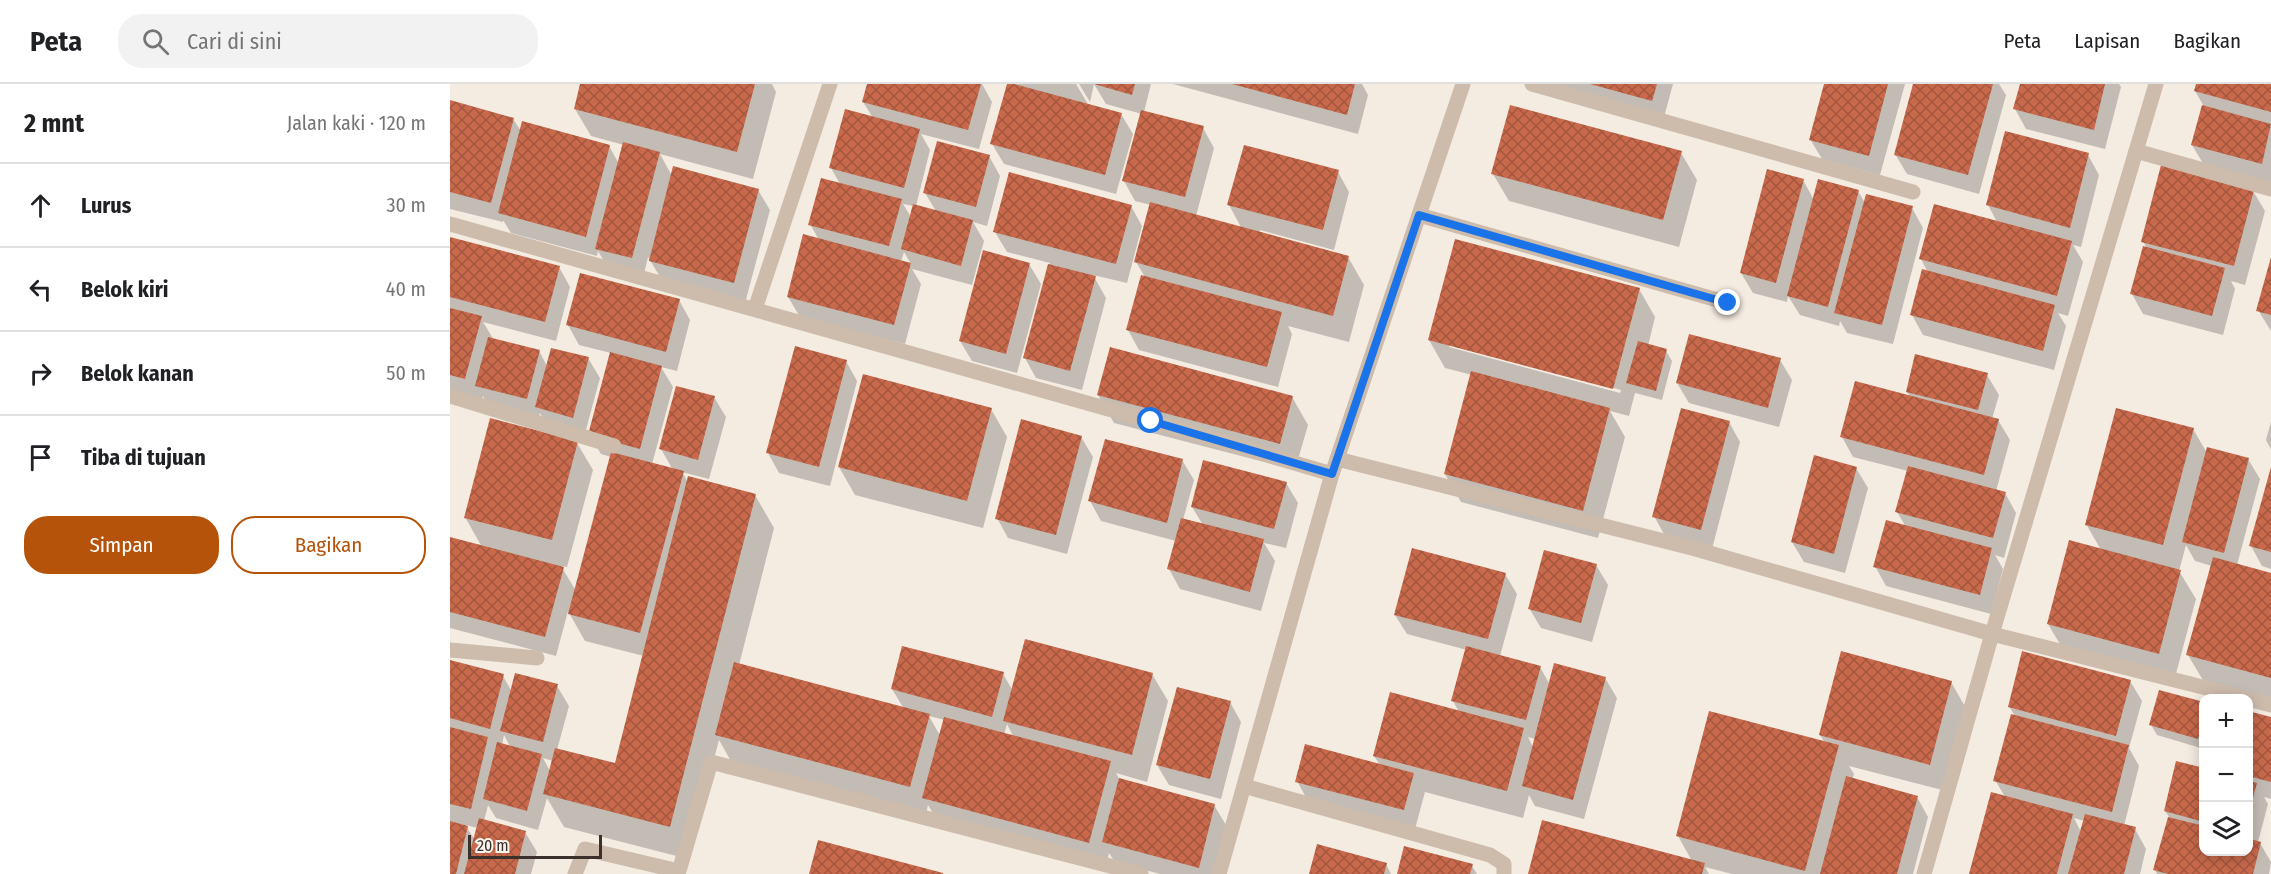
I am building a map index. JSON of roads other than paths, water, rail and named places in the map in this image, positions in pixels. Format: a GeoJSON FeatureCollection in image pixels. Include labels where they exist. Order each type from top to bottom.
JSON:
{"type":"FeatureCollection","features":[{"type":"Feature","properties":{"kind":"street"},"geometry":{"type":"LineString","coordinates":[[755,309],[830,84]]}},
{"type":"Feature","properties":{"kind":"street"},"geometry":{"type":"LineString","coordinates":[[1219,874],[1334,467],[1463,84]]}},
{"type":"Feature","properties":{"kind":"street"},"geometry":{"type":"LineString","coordinates":[[1532,84],[1913,192]]}},
{"type":"Feature","properties":{"kind":"street"},"geometry":{"type":"LineString","coordinates":[[1924,874],[1992,634],[2156,84]]}},
{"type":"Feature","properties":{"kind":"street"},"geometry":{"type":"LineString","coordinates":[[2136,151],[2271,189]]}},
{"type":"Feature","properties":{"kind":"street"},"geometry":{"type":"LineString","coordinates":[[1419,215],[1728,303]]}},
{"type":"Feature","properties":{"kind":"street"},"geometry":{"type":"LineString","coordinates":[[450,224],[1151,421],[1334,467],[1692,549],[1992,634],[2227,694]]}},
{"type":"Feature","properties":{"kind":"street"},"geometry":{"type":"LineString","coordinates":[[450,396],[614,446]]}},
{"type":"Feature","properties":{"kind":"street"},"geometry":{"type":"LineString","coordinates":[[450,650],[537,658]]}},
{"type":"Feature","properties":{"kind":"street"},"geometry":{"type":"LineString","coordinates":[[2253,700],[2271,705]]}},
{"type":"Feature","properties":{"kind":"street"},"geometry":{"type":"LineString","coordinates":[[575,874],[585,849],[679,871],[711,762],[1141,874]]}},
{"type":"Feature","properties":{"kind":"street"},"geometry":{"type":"LineString","coordinates":[[1244,786],[1490,855],[1504,864],[1504,874]]}}]}
